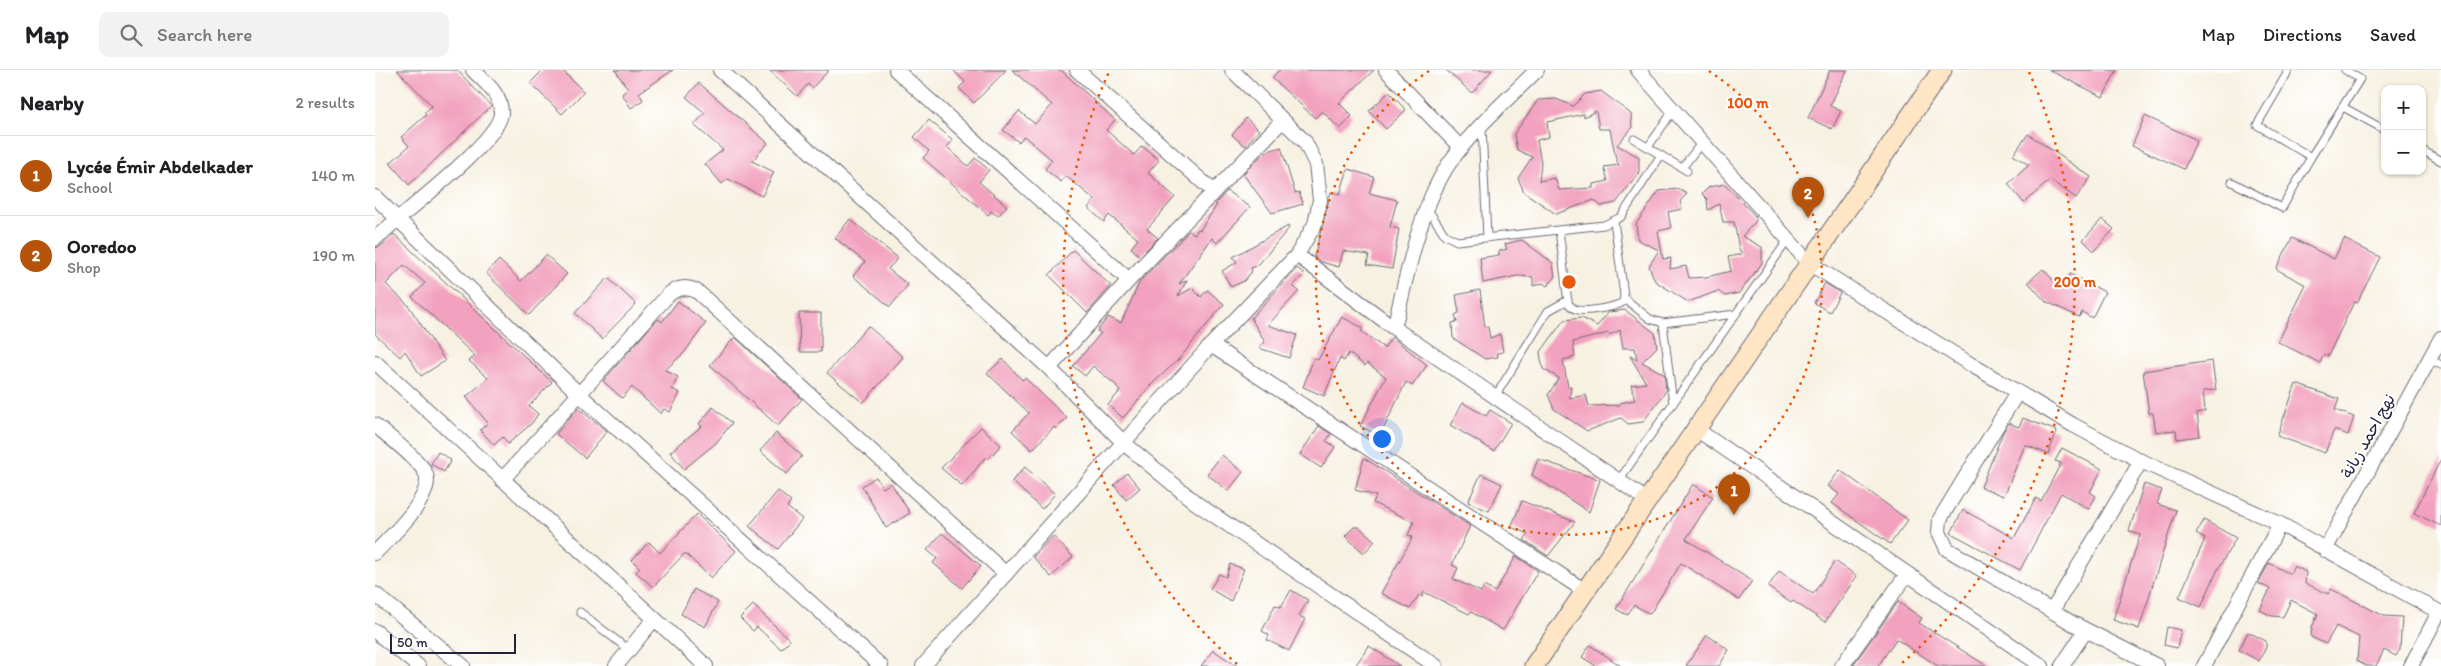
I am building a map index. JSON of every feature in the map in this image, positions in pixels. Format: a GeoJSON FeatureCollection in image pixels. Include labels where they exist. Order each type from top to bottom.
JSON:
{"type":"FeatureCollection","features":[{"type":"Feature","properties":{"kind":"main road"},"geometry":{"type":"LineString","coordinates":[[1534,666],[1942,70]]}},
{"type":"Feature","properties":{"kind":"street"},"geometry":{"type":"LineString","coordinates":[[375,239],[396,219],[435,189],[498,124],[500,104],[496,94],[473,70]]}},
{"type":"Feature","properties":{"kind":"street"},"geometry":{"type":"LineString","coordinates":[[720,70],[1049,368],[1125,444],[1196,504],[1436,666]]}},
{"type":"Feature","properties":{"kind":"street"},"geometry":{"type":"LineString","coordinates":[[896,70],[1129,280]]}},
{"type":"Feature","properties":{"kind":"street"},"geometry":{"type":"LineString","coordinates":[[1077,70],[1213,191]]}},
{"type":"Feature","properties":{"kind":"street"},"geometry":{"type":"LineString","coordinates":[[1386,70],[1461,148]]}},
{"type":"Feature","properties":{"kind":"street"},"geometry":{"type":"LineString","coordinates":[[1394,328],[1427,208],[1439,181],[1461,148],[1537,70]]}},
{"type":"Feature","properties":{"kind":"street"},"geometry":{"type":"LineString","coordinates":[[1638,70],[1809,264],[2017,393],[2141,461],[2280,524],[2440,612],[2411,666]]}},
{"type":"Feature","properties":{"kind":"street"},"geometry":{"type":"LineString","coordinates":[[923,666],[1125,444],[1211,345],[1297,255],[1315,224],[1319,212],[1321,188],[1312,153],[1305,142],[1240,72]]}},
{"type":"Feature","properties":{"kind":"street"},"geometry":{"type":"LineString","coordinates":[[1049,368],[1129,280],[1283,120]]}},
{"type":"Feature","properties":{"kind":"street"},"geometry":{"type":"LineString","coordinates":[[375,197],[580,395],[881,666]]}},
{"type":"Feature","properties":{"kind":"street"},"geometry":{"type":"LineString","coordinates":[[1297,255],[1394,328],[1496,395],[1647,500]]}},
{"type":"Feature","properties":{"kind":"street"},"geometry":{"type":"LineString","coordinates":[[502,480],[669,294],[684,288],[695,290],[1006,574]]}},
{"type":"Feature","properties":{"kind":"street","name":"نهج احمد زبانة"},"geometry":{"type":"LineString","coordinates":[[2325,550],[2435,362],[2441,338]]}},
{"type":"Feature","properties":{"kind":"street"},"geometry":{"type":"LineString","coordinates":[[1211,345],[1585,591]]}},
{"type":"Feature","properties":{"kind":"street"},"geometry":{"type":"LineString","coordinates":[[375,362],[706,666]]}},
{"type":"Feature","properties":{"kind":"street"},"geometry":{"type":"LineString","coordinates":[[2017,393],[1940,520],[1939,532],[1947,549],[2052,611],[2157,666]]}},
{"type":"Feature","properties":{"kind":"street"},"geometry":{"type":"LineString","coordinates":[[375,425],[421,467],[428,484],[425,495],[416,507],[375,553]]}},
{"type":"Feature","properties":{"kind":"street"},"geometry":{"type":"LineString","coordinates":[[1695,429],[2042,666]]}},
{"type":"Feature","properties":{"kind":"street"},"geometry":{"type":"LineString","coordinates":[[2052,611],[2141,461]]}},
{"type":"Feature","properties":{"kind":"street"},"geometry":{"type":"LineString","coordinates":[[2204,666],[2280,524]]}},
{"type":"Feature","properties":{"kind":"street"},"geometry":{"type":"LineString","coordinates":[[1842,666],[1907,574]]}},
{"type":"Feature","properties":{"kind":"street"},"geometry":{"type":"LineString","coordinates":[[375,594],[463,666]]}},
{"type":"Feature","properties":{"kind":"street"},"geometry":{"type":"LineString","coordinates":[[616,666],[654,619]]}},
{"type":"Feature","properties":{"kind":"street"},"geometry":{"type":"LineString","coordinates":[[2062,666],[2087,630]]}},
{"type":"Feature","properties":{"kind":"street"},"geometry":{"type":"LineString","coordinates":[[375,631],[418,666]]}},
{"type":"Feature","properties":{"kind":"lane"},"geometry":{"type":"LineString","coordinates":[[2289,70],[2257,125],[2311,156]]}},
{"type":"Feature","properties":{"kind":"lane"},"geometry":{"type":"LineString","coordinates":[[2232,182],[2282,208],[2311,156],[2360,79],[2345,70]]}},
{"type":"Feature","properties":{"kind":"lane"},"geometry":{"type":"LineString","coordinates":[[2343,107],[2381,128]]}},
{"type":"Feature","properties":{"kind":"lane"},"geometry":{"type":"LineString","coordinates":[[1648,147],[1673,111]]}},
{"type":"Feature","properties":{"kind":"lane"},"geometry":{"type":"LineString","coordinates":[[1482,126],[1487,238]]}},
{"type":"Feature","properties":{"kind":"lane"},"geometry":{"type":"LineString","coordinates":[[1634,139],[1685,170],[1702,142]]}},
{"type":"Feature","properties":{"kind":"lane"},"geometry":{"type":"LineString","coordinates":[[2426,152],[2441,161]]}},
{"type":"Feature","properties":{"kind":"lane"},"geometry":{"type":"LineString","coordinates":[[1427,208],[1445,235],[1453,240],[1604,225],[1614,221],[1626,210],[1661,155]]}},
{"type":"Feature","properties":{"kind":"lane"},"geometry":{"type":"LineString","coordinates":[[1614,221],[1624,298],[1651,319],[1663,323],[1737,314]]}},
{"type":"Feature","properties":{"kind":"lane"},"geometry":{"type":"LineString","coordinates":[[1559,230],[1568,300],[1571,306],[1581,311],[1616,306],[1624,298]]}},
{"type":"Feature","properties":{"kind":"lane"},"geometry":{"type":"LineString","coordinates":[[1619,480],[1788,240]]}},
{"type":"Feature","properties":{"kind":"lane"},"geometry":{"type":"LineString","coordinates":[[1496,395],[1548,311],[1568,300]]}},
{"type":"Feature","properties":{"kind":"lane"},"geometry":{"type":"LineString","coordinates":[[1663,323],[1673,404]]}},
{"type":"Feature","properties":{"kind":"lane"},"geometry":{"type":"LineString","coordinates":[[580,612],[629,650]]}},
{"type":"Feature","properties":{"kind":"building"},"geometry":{"type":"Polygon","coordinates":[[[397,70],[457,70],[491,106],[409,185],[390,163],[409,146],[401,137],[426,115],[424,113],[432,106],[397,70]]]}},
{"type":"Feature","properties":{"kind":"building"},"geometry":{"type":"Polygon","coordinates":[[[543,70],[562,70],[584,92],[562,114],[530,83],[543,70]]]}},
{"type":"Feature","properties":{"kind":"building"},"geometry":{"type":"Polygon","coordinates":[[[615,70],[673,70],[639,93],[643,100],[631,108],[622,94],[628,89],[615,70]]]}},
{"type":"Feature","properties":{"kind":"building"},"geometry":{"type":"Polygon","coordinates":[[[769,70],[829,70],[812,88],[808,84],[797,96],[769,70]]]}},
{"type":"Feature","properties":{"kind":"building"},"geometry":{"type":"Polygon","coordinates":[[[953,70],[1006,70],[974,103],[959,88],[965,82],[953,70]]]}},
{"type":"Feature","properties":{"kind":"building"},"geometry":{"type":"Polygon","coordinates":[[[1012,70],[1061,70],[1115,120],[1106,130],[1134,155],[1142,146],[1159,160],[1148,173],[1175,197],[1147,229],[1158,238],[1140,256],[1131,248],[1138,239],[1109,215],[1104,222],[1088,208],[1095,200],[1066,176],[1061,182],[1045,169],[1052,160],[1024,136],[1019,142],[1003,130],[1019,111],[1035,124],[1052,105],[1012,70]]]}},
{"type":"Feature","properties":{"kind":"building"},"geometry":{"type":"Polygon","coordinates":[[[1279,70],[1374,70],[1339,103],[1352,116],[1340,129],[1322,111],[1315,118],[1272,78],[1279,70]]]}},
{"type":"Feature","properties":{"kind":"building"},"geometry":{"type":"Polygon","coordinates":[[[1446,70],[1492,70],[1472,93],[1446,70]]]}},
{"type":"Feature","properties":{"kind":"building"},"geometry":{"type":"Polygon","coordinates":[[[1830,70],[1847,70],[1830,106],[1841,111],[1832,129],[1808,118],[1830,70]]]}},
{"type":"Feature","properties":{"kind":"building"},"geometry":{"type":"Polygon","coordinates":[[[2049,70],[2117,70],[2103,97],[2049,70]]]}},
{"type":"Feature","properties":{"kind":"building"},"geometry":{"type":"Polygon","coordinates":[[[699,83],[768,143],[752,161],[774,172],[762,196],[728,179],[722,184],[705,164],[723,150],[694,125],[705,113],[686,97],[699,83]]]}},
{"type":"Feature","properties":{"kind":"building"},"geometry":{"type":"Polygon","coordinates":[[[1601,91],[1631,114],[1632,128],[1617,145],[1639,157],[1639,173],[1616,203],[1601,206],[1594,200],[1556,214],[1524,192],[1518,178],[1532,157],[1517,150],[1514,134],[1538,100],[1556,99],[1573,106],[1585,94],[1601,91]],[[1596,111],[1584,117],[1584,114],[1547,122],[1549,137],[1537,140],[1541,163],[1539,181],[1555,178],[1559,190],[1593,188],[1593,184],[1608,181],[1604,167],[1619,165],[1610,129],[1599,129],[1596,111]]]}},
{"type":"Feature","properties":{"kind":"building"},"geometry":{"type":"Polygon","coordinates":[[[1389,92],[1406,110],[1386,129],[1369,111],[1389,92]]]}},
{"type":"Feature","properties":{"kind":"building"},"geometry":{"type":"Polygon","coordinates":[[[2145,116],[2197,140],[2184,169],[2132,146],[2145,116]]]}},
{"type":"Feature","properties":{"kind":"building"},"geometry":{"type":"Polygon","coordinates":[[[1246,118],[1259,130],[1245,146],[1232,135],[1246,118]]]}},
{"type":"Feature","properties":{"kind":"building"},"geometry":{"type":"Polygon","coordinates":[[[929,120],[953,140],[947,147],[968,166],[975,158],[989,170],[979,182],[1007,206],[998,216],[991,211],[988,215],[923,158],[929,151],[914,137],[929,120]]]}},
{"type":"Feature","properties":{"kind":"building"},"geometry":{"type":"Polygon","coordinates":[[[2028,134],[2091,177],[2076,198],[2050,180],[2024,203],[2008,184],[2029,165],[2013,155],[2028,134]]]}},
{"type":"Feature","properties":{"kind":"building"},"geometry":{"type":"Polygon","coordinates":[[[1281,147],[1295,193],[1299,192],[1303,204],[1272,213],[1243,174],[1265,152],[1281,147]]]}},
{"type":"Feature","properties":{"kind":"building"},"geometry":{"type":"Polygon","coordinates":[[[1348,169],[1374,177],[1369,193],[1397,200],[1390,227],[1399,229],[1392,269],[1367,265],[1369,255],[1343,251],[1339,267],[1321,262],[1314,257],[1331,192],[1340,194],[1348,169]]]}},
{"type":"Feature","properties":{"kind":"building"},"geometry":{"type":"Polygon","coordinates":[[[1725,184],[1755,216],[1756,221],[1742,236],[1762,247],[1762,263],[1739,293],[1725,296],[1718,291],[1688,302],[1655,281],[1649,266],[1659,250],[1638,240],[1636,224],[1659,191],[1678,189],[1687,194],[1680,201],[1682,209],[1668,212],[1671,228],[1658,231],[1663,259],[1671,258],[1670,269],[1686,266],[1689,278],[1706,277],[1731,271],[1728,257],[1742,254],[1739,249],[1734,222],[1723,222],[1719,204],[1708,210],[1707,199],[1702,194],[1709,187],[1725,184]]]}},
{"type":"Feature","properties":{"kind":"building"},"geometry":{"type":"Polygon","coordinates":[[[1227,191],[1250,207],[1217,243],[1212,238],[1179,284],[1187,280],[1178,296],[1192,288],[1201,297],[1207,290],[1224,304],[1179,359],[1151,385],[1123,418],[1108,405],[1120,391],[1117,386],[1093,366],[1085,376],[1073,366],[1101,333],[1097,331],[1108,317],[1121,323],[1140,281],[1189,231],[1195,234],[1198,229],[1200,230],[1217,205],[1215,204],[1227,191]]]}},
{"type":"Feature","properties":{"kind":"building"},"geometry":{"type":"Polygon","coordinates":[[[850,219],[898,258],[888,269],[908,285],[890,307],[853,276],[865,262],[835,238],[850,219]]]}},
{"type":"Feature","properties":{"kind":"building"},"geometry":{"type":"Polygon","coordinates":[[[2102,219],[2114,229],[2094,251],[2083,240],[2102,219]]]}},
{"type":"Feature","properties":{"kind":"building"},"geometry":{"type":"Polygon","coordinates":[[[1288,226],[1289,228],[1259,264],[1251,268],[1252,271],[1244,281],[1231,287],[1222,271],[1237,262],[1233,257],[1288,226]]]}},
{"type":"Feature","properties":{"kind":"building"},"geometry":{"type":"Polygon","coordinates":[[[394,234],[552,382],[529,406],[538,414],[532,423],[508,444],[503,437],[494,445],[480,430],[488,423],[466,397],[488,378],[469,361],[475,356],[412,297],[425,283],[404,265],[386,284],[408,305],[445,361],[421,376],[405,351],[400,357],[375,334],[375,248],[381,246],[394,234]]]}},
{"type":"Feature","properties":{"kind":"building"},"geometry":{"type":"Polygon","coordinates":[[[2292,238],[2334,259],[2344,239],[2380,257],[2357,303],[2354,302],[2328,356],[2324,354],[2320,363],[2278,342],[2306,285],[2276,269],[2292,238]]]}},
{"type":"Feature","properties":{"kind":"building"},"geometry":{"type":"Polygon","coordinates":[[[1522,240],[1553,263],[1555,278],[1547,286],[1543,283],[1533,286],[1533,277],[1517,276],[1483,283],[1480,258],[1499,255],[1499,251],[1507,249],[1505,244],[1522,240]]]}},
{"type":"Feature","properties":{"kind":"building"},"geometry":{"type":"Polygon","coordinates":[[[1073,250],[1111,286],[1087,313],[1049,275],[1073,250]]]}},
{"type":"Feature","properties":{"kind":"building"},"geometry":{"type":"Polygon","coordinates":[[[546,255],[567,274],[529,315],[486,273],[499,260],[521,281],[546,255]]]}},
{"type":"Feature","properties":{"kind":"building"},"geometry":{"type":"Polygon","coordinates":[[[1297,268],[1304,274],[1293,286],[1299,291],[1268,325],[1297,335],[1289,358],[1259,348],[1265,342],[1251,318],[1297,268]]]}},
{"type":"Feature","properties":{"kind":"building"},"geometry":{"type":"Polygon","coordinates":[[[2043,269],[2062,290],[2070,274],[2105,292],[2092,318],[2082,312],[2079,317],[2045,301],[2028,282],[2043,269]]]}},
{"type":"Feature","properties":{"kind":"building"},"geometry":{"type":"Polygon","coordinates":[[[608,278],[636,304],[602,339],[575,313],[608,278]]]}},
{"type":"Feature","properties":{"kind":"building"},"geometry":{"type":"Polygon","coordinates":[[[1825,283],[1840,293],[1830,312],[1814,303],[1825,283]]]}},
{"type":"Feature","properties":{"kind":"building"},"geometry":{"type":"Polygon","coordinates":[[[1480,290],[1485,327],[1488,327],[1490,338],[1500,334],[1503,352],[1497,353],[1498,357],[1485,359],[1453,338],[1452,323],[1457,322],[1455,315],[1459,313],[1456,295],[1480,290]]]}},
{"type":"Feature","properties":{"kind":"building"},"geometry":{"type":"Polygon","coordinates":[[[678,301],[706,323],[684,353],[665,370],[678,377],[672,389],[680,393],[670,412],[664,409],[661,414],[632,387],[622,398],[603,381],[653,324],[659,319],[662,322],[678,301]]]}},
{"type":"Feature","properties":{"kind":"building"},"geometry":{"type":"Polygon","coordinates":[[[1625,310],[1655,333],[1657,347],[1642,362],[1664,374],[1666,391],[1643,422],[1628,424],[1621,418],[1587,431],[1554,409],[1548,395],[1559,378],[1543,369],[1540,353],[1564,320],[1582,318],[1597,326],[1609,312],[1625,310]],[[1620,330],[1609,335],[1608,333],[1573,342],[1575,357],[1563,360],[1568,387],[1571,386],[1570,398],[1586,395],[1589,406],[1620,405],[1619,403],[1635,400],[1631,385],[1646,383],[1630,356],[1637,360],[1635,348],[1623,348],[1620,330]]]}},
{"type":"Feature","properties":{"kind":"building"},"geometry":{"type":"Polygon","coordinates":[[[799,313],[821,313],[821,352],[800,352],[799,313]]]}},
{"type":"Feature","properties":{"kind":"building"},"geometry":{"type":"Polygon","coordinates":[[[1342,317],[1363,328],[1361,331],[1384,348],[1392,337],[1427,365],[1412,386],[1406,382],[1380,436],[1360,426],[1386,377],[1367,363],[1365,366],[1349,353],[1344,361],[1340,358],[1324,396],[1303,387],[1314,358],[1318,360],[1342,317]]]}},
{"type":"Feature","properties":{"kind":"building"},"geometry":{"type":"Polygon","coordinates":[[[868,326],[903,357],[863,403],[827,373],[868,326]]]}},
{"type":"Feature","properties":{"kind":"building"},"geometry":{"type":"Polygon","coordinates":[[[735,337],[802,399],[778,426],[710,365],[735,337]]]}},
{"type":"Feature","properties":{"kind":"building"},"geometry":{"type":"Polygon","coordinates":[[[1003,359],[1022,380],[1025,378],[1067,418],[1056,429],[1054,427],[1032,450],[1012,431],[1029,413],[987,373],[1003,359]]]}},
{"type":"Feature","properties":{"kind":"building"},"geometry":{"type":"Polygon","coordinates":[[[2212,361],[2216,390],[2203,391],[2205,411],[2197,413],[2200,436],[2177,439],[2176,430],[2156,432],[2153,413],[2149,413],[2143,371],[2212,361]]]}},
{"type":"Feature","properties":{"kind":"building"},"geometry":{"type":"Polygon","coordinates":[[[2296,384],[2339,399],[2335,410],[2354,417],[2348,435],[2334,430],[2325,453],[2277,436],[2296,384]]]}},
{"type":"Feature","properties":{"kind":"building"},"geometry":{"type":"Polygon","coordinates":[[[1463,403],[1486,416],[1490,410],[1511,423],[1494,451],[1450,425],[1463,403]]]}},
{"type":"Feature","properties":{"kind":"building"},"geometry":{"type":"Polygon","coordinates":[[[713,407],[732,423],[716,443],[684,469],[670,452],[702,426],[699,424],[713,407]]]}},
{"type":"Feature","properties":{"kind":"building"},"geometry":{"type":"Polygon","coordinates":[[[578,408],[607,431],[585,458],[556,434],[578,408]]]}},
{"type":"Feature","properties":{"kind":"building"},"geometry":{"type":"Polygon","coordinates":[[[2023,418],[2057,431],[2048,454],[2025,445],[2004,496],[1981,487],[2003,432],[2009,423],[2019,427],[2023,418]]]}},
{"type":"Feature","properties":{"kind":"building"},"geometry":{"type":"Polygon","coordinates":[[[1319,426],[1331,434],[1326,441],[1335,447],[1321,468],[1300,454],[1319,426]]]}},
{"type":"Feature","properties":{"kind":"building"},"geometry":{"type":"Polygon","coordinates":[[[981,427],[1001,445],[988,459],[986,457],[962,486],[941,468],[981,427]]]}},
{"type":"Feature","properties":{"kind":"building"},"geometry":{"type":"Polygon","coordinates":[[[776,433],[802,456],[787,474],[760,451],[776,433]]]}},
{"type":"Feature","properties":{"kind":"building"},"geometry":{"type":"Polygon","coordinates":[[[2062,448],[2102,469],[2090,492],[2096,496],[2089,509],[2061,493],[2020,570],[1951,533],[1963,510],[2014,538],[2036,498],[2041,501],[2061,463],[2055,461],[2062,448]]]}},
{"type":"Feature","properties":{"kind":"building"},"geometry":{"type":"Polygon","coordinates":[[[438,452],[451,460],[444,472],[431,464],[438,452]]]}},
{"type":"Feature","properties":{"kind":"building"},"geometry":{"type":"Polygon","coordinates":[[[1222,455],[1243,472],[1228,491],[1207,474],[1222,455]]]}},
{"type":"Feature","properties":{"kind":"building"},"geometry":{"type":"Polygon","coordinates":[[[1364,458],[1470,526],[1452,565],[1458,568],[1453,579],[1481,592],[1484,586],[1495,592],[1516,556],[1538,571],[1503,630],[1471,612],[1469,614],[1424,592],[1422,597],[1419,595],[1410,609],[1381,593],[1413,537],[1408,535],[1414,522],[1373,503],[1376,496],[1355,490],[1364,458]]]}},
{"type":"Feature","properties":{"kind":"building"},"geometry":{"type":"Polygon","coordinates":[[[1538,459],[1600,480],[1589,512],[1532,475],[1538,459]]]}},
{"type":"Feature","properties":{"kind":"building"},"geometry":{"type":"Polygon","coordinates":[[[2441,459],[2441,526],[2414,513],[2441,459]]]}},
{"type":"Feature","properties":{"kind":"building"},"geometry":{"type":"Polygon","coordinates":[[[1025,467],[1055,494],[1042,509],[1012,481],[1025,467]]]}},
{"type":"Feature","properties":{"kind":"building"},"geometry":{"type":"Polygon","coordinates":[[[1840,470],[1908,520],[1890,544],[1832,503],[1839,494],[1828,486],[1840,470]]]}},
{"type":"Feature","properties":{"kind":"building"},"geometry":{"type":"Polygon","coordinates":[[[1127,473],[1140,488],[1126,500],[1114,485],[1127,473]]]}},
{"type":"Feature","properties":{"kind":"building"},"geometry":{"type":"Polygon","coordinates":[[[1481,474],[1502,484],[1489,511],[1468,502],[1481,474]]]}},
{"type":"Feature","properties":{"kind":"building"},"geometry":{"type":"Polygon","coordinates":[[[876,477],[883,488],[891,483],[910,513],[886,528],[862,486],[876,477]]]}},
{"type":"Feature","properties":{"kind":"building"},"geometry":{"type":"Polygon","coordinates":[[[1693,484],[1713,497],[1686,539],[1752,581],[1739,600],[1681,563],[1650,614],[1634,605],[1627,615],[1616,609],[1693,484]]]}},
{"type":"Feature","properties":{"kind":"building"},"geometry":{"type":"Polygon","coordinates":[[[2144,484],[2162,490],[2157,504],[2176,510],[2139,629],[2113,620],[2140,535],[2129,531],[2144,484]]]}},
{"type":"Feature","properties":{"kind":"building"},"geometry":{"type":"Polygon","coordinates":[[[778,491],[791,502],[787,507],[802,519],[778,549],[749,526],[778,491]]]}},
{"type":"Feature","properties":{"kind":"building"},"geometry":{"type":"Polygon","coordinates":[[[1522,501],[1575,522],[1548,556],[1524,540],[1528,534],[1511,527],[1522,501]]]}},
{"type":"Feature","properties":{"kind":"building"},"geometry":{"type":"Polygon","coordinates":[[[697,514],[736,551],[711,578],[685,553],[653,587],[636,572],[640,568],[632,560],[649,542],[660,553],[697,514]]]}},
{"type":"Feature","properties":{"kind":"building"},"geometry":{"type":"Polygon","coordinates":[[[2204,520],[2236,538],[2218,569],[2201,607],[2179,597],[2205,539],[2196,534],[2204,520]]]}},
{"type":"Feature","properties":{"kind":"building"},"geometry":{"type":"Polygon","coordinates":[[[1354,527],[1359,527],[1375,541],[1364,553],[1345,536],[1354,527]]]}},
{"type":"Feature","properties":{"kind":"building"},"geometry":{"type":"Polygon","coordinates":[[[942,533],[981,566],[962,588],[933,563],[937,558],[927,550],[942,533]]]}},
{"type":"Feature","properties":{"kind":"building"},"geometry":{"type":"Polygon","coordinates":[[[1053,536],[1073,557],[1051,577],[1033,557],[1053,536]]]}},
{"type":"Feature","properties":{"kind":"building"},"geometry":{"type":"Polygon","coordinates":[[[1835,561],[1857,576],[1825,622],[1793,601],[1791,603],[1768,587],[1779,571],[1813,594],[1835,561]]]}},
{"type":"Feature","properties":{"kind":"building"},"geometry":{"type":"Polygon","coordinates":[[[2269,563],[2290,574],[2294,566],[2306,572],[2305,583],[2328,594],[2331,589],[2384,616],[2402,617],[2400,649],[2396,656],[2384,650],[2376,666],[2366,666],[2357,661],[2359,637],[2336,626],[2326,644],[2311,637],[2312,627],[2318,614],[2291,600],[2283,617],[2272,616],[2260,610],[2270,589],[2258,583],[2269,563]]]}},
{"type":"Feature","properties":{"kind":"building"},"geometry":{"type":"Polygon","coordinates":[[[1230,564],[1244,569],[1231,601],[1210,589],[1219,574],[1226,577],[1230,564]]]}},
{"type":"Feature","properties":{"kind":"building"},"geometry":{"type":"Polygon","coordinates":[[[694,589],[718,602],[705,627],[681,614],[694,589]]]}},
{"type":"Feature","properties":{"kind":"building"},"geometry":{"type":"Polygon","coordinates":[[[1291,590],[1308,600],[1299,616],[1305,619],[1289,651],[1267,640],[1269,635],[1262,631],[1275,605],[1281,607],[1291,590]]]}},
{"type":"Feature","properties":{"kind":"building"},"geometry":{"type":"Polygon","coordinates":[[[1898,602],[1922,618],[1919,623],[1987,666],[1938,666],[1896,639],[1878,666],[1853,665],[1898,602]]]}},
{"type":"Feature","properties":{"kind":"building"},"geometry":{"type":"Polygon","coordinates":[[[753,605],[790,640],[781,649],[757,627],[753,631],[740,618],[753,605]]]}},
{"type":"Feature","properties":{"kind":"building"},"geometry":{"type":"Polygon","coordinates":[[[2167,627],[2181,630],[2177,648],[2164,645],[2167,627]]]}},
{"type":"Feature","properties":{"kind":"building"},"geometry":{"type":"Polygon","coordinates":[[[2248,632],[2266,641],[2266,647],[2259,661],[2239,650],[2248,632]]]}},
{"type":"Feature","properties":{"kind":"building"},"geometry":{"type":"Polygon","coordinates":[[[1707,635],[1729,650],[1719,666],[1686,666],[1707,635]]]}},
{"type":"Feature","properties":{"kind":"building"},"geometry":{"type":"Polygon","coordinates":[[[1590,645],[1621,666],[1596,666],[1582,657],[1590,645]]]}},
{"type":"Feature","properties":{"kind":"building"},"geometry":{"type":"Polygon","coordinates":[[[1369,646],[1400,666],[1355,666],[1369,646]]]}},
{"type":"Feature","properties":{"kind":"building"},"geometry":{"type":"Polygon","coordinates":[[[1213,650],[1237,666],[1201,666],[1213,650]]]}},
{"type":"Feature","properties":{"kind":"place","name":"Ooredoo"},"geometry":{"type":"Point","coordinates":[1808,218]}},
{"type":"Feature","properties":{"kind":"place","name":"Lycée Émir Abdelkader"},"geometry":{"type":"Point","coordinates":[1734,515]}}]}
